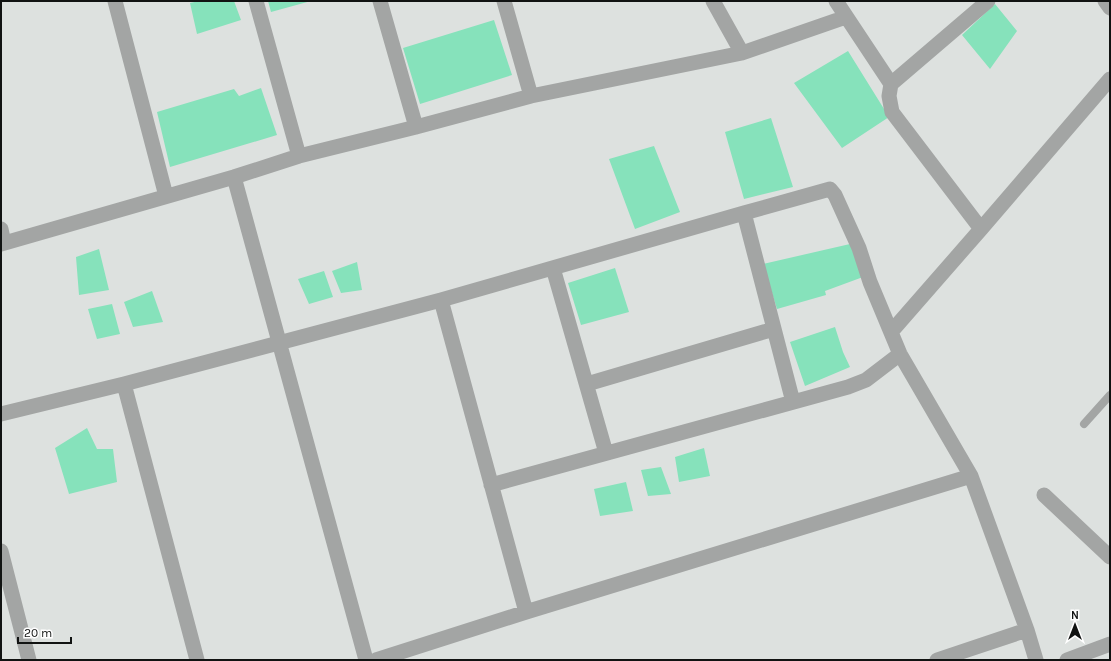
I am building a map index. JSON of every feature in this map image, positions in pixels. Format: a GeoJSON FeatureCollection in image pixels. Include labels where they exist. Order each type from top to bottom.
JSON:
{"type":"FeatureCollection","features":[{"type":"Feature","properties":{"kind":"street"},"geometry":{"type":"LineString","coordinates":[[115,1],[166,196]]}},
{"type":"Feature","properties":{"kind":"street"},"geometry":{"type":"LineString","coordinates":[[256,1],[299,156]]}},
{"type":"Feature","properties":{"kind":"street"},"geometry":{"type":"LineString","coordinates":[[380,1],[416,127]]}},
{"type":"Feature","properties":{"kind":"street"},"geometry":{"type":"LineString","coordinates":[[504,1],[531,96]]}},
{"type":"Feature","properties":{"kind":"street"},"geometry":{"type":"LineString","coordinates":[[714,1],[742,53]]}},
{"type":"Feature","properties":{"kind":"street"},"geometry":{"type":"LineString","coordinates":[[836,1],[891,84]]}},
{"type":"Feature","properties":{"kind":"street"},"geometry":{"type":"LineString","coordinates":[[1105,1],[1110,8]]}},
{"type":"Feature","properties":{"kind":"street"},"geometry":{"type":"LineString","coordinates":[[981,3],[891,84],[889,96],[892,112],[982,229]]}},
{"type":"Feature","properties":{"kind":"street"},"geometry":{"type":"LineString","coordinates":[[2,239],[234,177],[299,156],[416,127],[531,96],[742,53],[846,17]]}},
{"type":"Feature","properties":{"kind":"street"},"geometry":{"type":"LineString","coordinates":[[891,332],[982,229],[1110,79]]}},
{"type":"Feature","properties":{"kind":"street"},"geometry":{"type":"LineString","coordinates":[[234,177],[366,660]]}},
{"type":"Feature","properties":{"kind":"street"},"geometry":{"type":"LineString","coordinates":[[1,414],[124,384],[441,300],[744,212],[830,190],[835,195],[859,248],[870,282],[900,354],[971,476],[1027,630],[1036,660]]}},
{"type":"Feature","properties":{"kind":"street"},"geometry":{"type":"LineString","coordinates":[[744,212],[793,402]]}},
{"type":"Feature","properties":{"kind":"street"},"geometry":{"type":"LineString","coordinates":[[553,268],[606,453]]}},
{"type":"Feature","properties":{"kind":"street"},"geometry":{"type":"LineString","coordinates":[[441,300],[526,612]]}},
{"type":"Feature","properties":{"kind":"street"},"geometry":{"type":"LineString","coordinates":[[587,384],[774,329]]}},
{"type":"Feature","properties":{"kind":"street"},"geometry":{"type":"LineString","coordinates":[[492,484],[848,387],[866,380],[900,354]]}},
{"type":"Feature","properties":{"kind":"street"},"geometry":{"type":"LineString","coordinates":[[124,384],[197,660]]}},
{"type":"Feature","properties":{"kind":"street"},"geometry":{"type":"LineString","coordinates":[[376,660],[526,612],[971,476]]}},
{"type":"Feature","properties":{"kind":"street"},"geometry":{"type":"LineString","coordinates":[[1044,495],[1110,557]]}},
{"type":"Feature","properties":{"kind":"street"},"geometry":{"type":"LineString","coordinates":[[1,551],[29,660]]}},
{"type":"Feature","properties":{"kind":"street"},"geometry":{"type":"LineString","coordinates":[[937,660],[1027,630]]}},
{"type":"Feature","properties":{"kind":"street"},"geometry":{"type":"LineString","coordinates":[[1067,660],[1110,644]]}},
{"type":"Feature","properties":{"kind":"lane"},"geometry":{"type":"LineString","coordinates":[[1084,424],[1110,395]]}},
{"type":"Feature","properties":{"kind":"building"},"geometry":{"type":"Polygon","coordinates":[[[199,1],[234,1],[241,20],[197,34],[190,3],[199,1]]]}},
{"type":"Feature","properties":{"kind":"building"},"geometry":{"type":"Polygon","coordinates":[[[268,1],[311,1],[271,12],[268,1]]]}},
{"type":"Feature","properties":{"kind":"building"},"geometry":{"type":"Polygon","coordinates":[[[995,4],[1017,31],[990,69],[962,35],[995,4]]]}},
{"type":"Feature","properties":{"kind":"building"},"geometry":{"type":"Polygon","coordinates":[[[494,20],[512,75],[420,104],[403,48],[494,20]]]}},
{"type":"Feature","properties":{"kind":"building"},"geometry":{"type":"Polygon","coordinates":[[[848,51],[889,117],[842,148],[794,83],[848,51]]]}},
{"type":"Feature","properties":{"kind":"building"},"geometry":{"type":"Polygon","coordinates":[[[261,88],[277,135],[170,167],[157,112],[234,89],[239,96],[261,88]]]}},
{"type":"Feature","properties":{"kind":"building"},"geometry":{"type":"Polygon","coordinates":[[[771,118],[793,187],[744,199],[725,132],[771,118]]]}},
{"type":"Feature","properties":{"kind":"building"},"geometry":{"type":"Polygon","coordinates":[[[654,146],[680,212],[635,229],[609,159],[654,146]]]}},
{"type":"Feature","properties":{"kind":"building"},"geometry":{"type":"Polygon","coordinates":[[[850,244],[863,277],[825,291],[826,295],[777,309],[763,264],[850,244]]]}},
{"type":"Feature","properties":{"kind":"building"},"geometry":{"type":"Polygon","coordinates":[[[99,249],[109,290],[79,295],[76,257],[99,249]]]}},
{"type":"Feature","properties":{"kind":"building"},"geometry":{"type":"Polygon","coordinates":[[[357,262],[362,290],[341,293],[332,271],[357,262]]]}},
{"type":"Feature","properties":{"kind":"building"},"geometry":{"type":"Polygon","coordinates":[[[615,268],[629,312],[581,325],[568,283],[615,268]]]}},
{"type":"Feature","properties":{"kind":"building"},"geometry":{"type":"Polygon","coordinates":[[[324,271],[333,297],[309,304],[298,279],[324,271]]]}},
{"type":"Feature","properties":{"kind":"building"},"geometry":{"type":"Polygon","coordinates":[[[152,291],[163,322],[133,327],[124,302],[152,291]]]}},
{"type":"Feature","properties":{"kind":"building"},"geometry":{"type":"Polygon","coordinates":[[[112,304],[120,334],[97,339],[88,309],[112,304]]]}},
{"type":"Feature","properties":{"kind":"building"},"geometry":{"type":"Polygon","coordinates":[[[835,327],[843,352],[850,367],[805,386],[790,342],[835,327]]]}},
{"type":"Feature","properties":{"kind":"building"},"geometry":{"type":"Polygon","coordinates":[[[87,428],[97,449],[113,449],[117,482],[69,494],[55,448],[87,428]]]}},
{"type":"Feature","properties":{"kind":"building"},"geometry":{"type":"Polygon","coordinates":[[[704,448],[710,476],[679,482],[675,457],[704,448]]]}},
{"type":"Feature","properties":{"kind":"building"},"geometry":{"type":"Polygon","coordinates":[[[661,467],[671,494],[648,496],[641,470],[661,467]]]}},
{"type":"Feature","properties":{"kind":"building"},"geometry":{"type":"Polygon","coordinates":[[[626,482],[633,511],[600,516],[594,489],[626,482]]]}}]}
